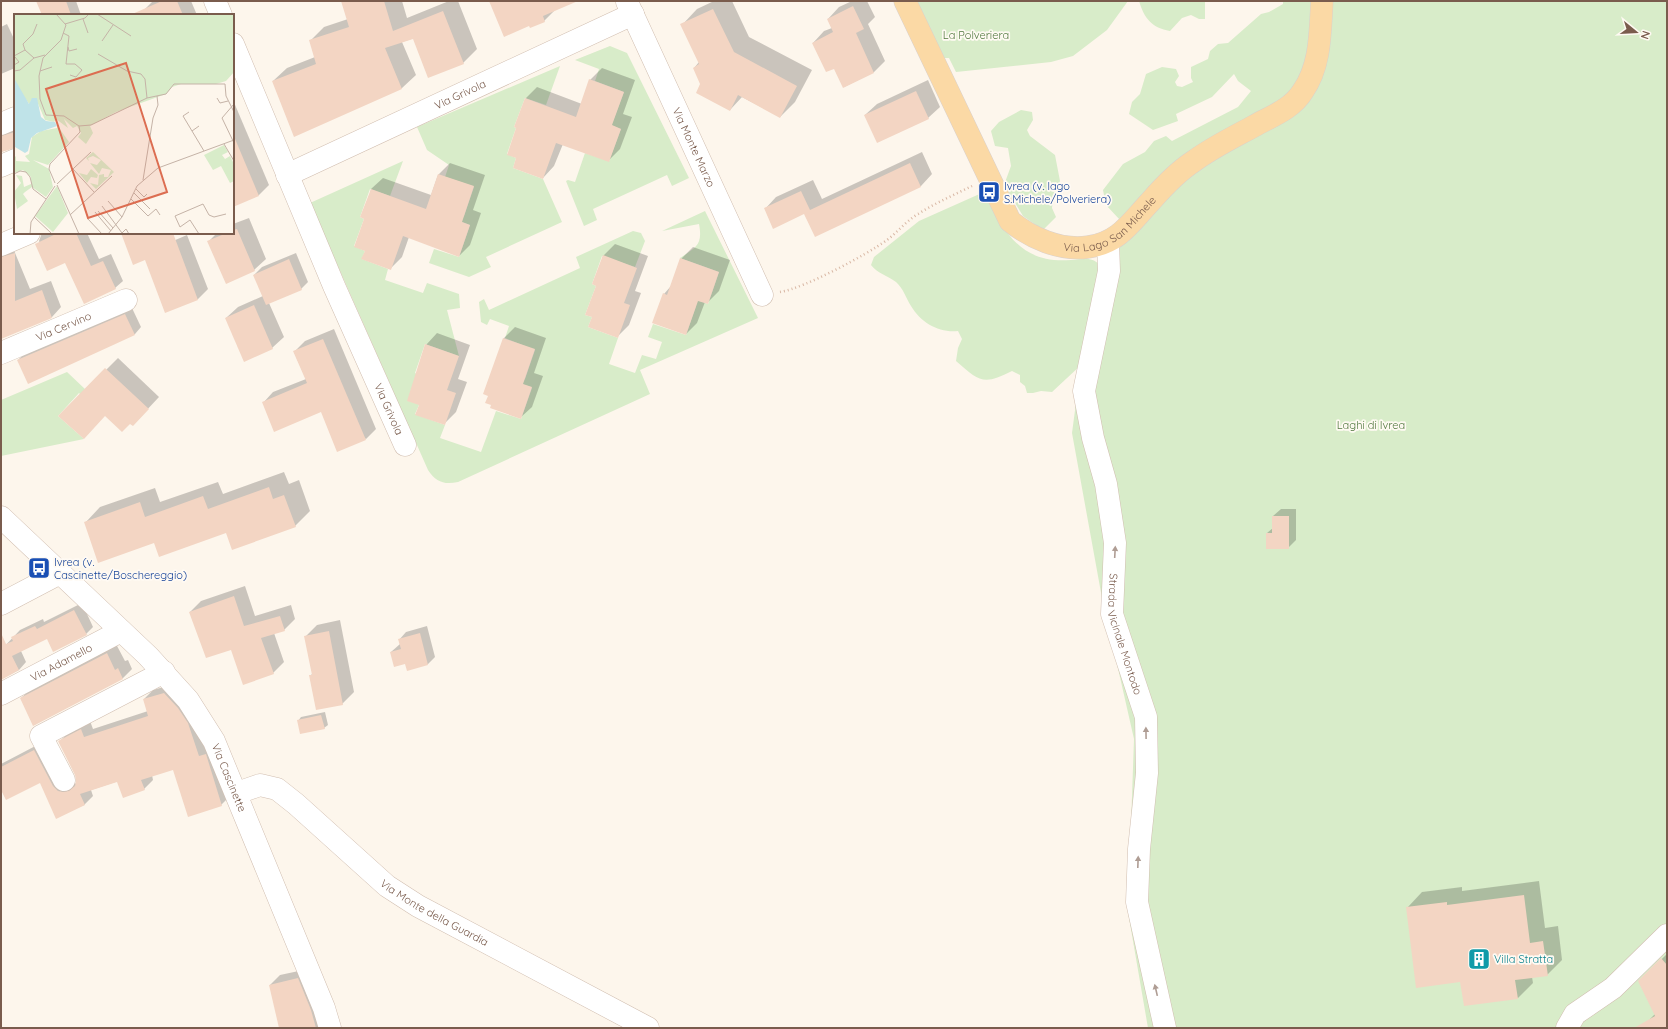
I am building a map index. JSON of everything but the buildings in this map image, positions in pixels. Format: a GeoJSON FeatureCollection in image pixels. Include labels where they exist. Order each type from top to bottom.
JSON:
{"type":"FeatureCollection","features":[{"type":"Feature","properties":{"kind":"main road","name":"Via Lago San Michele"},"geometry":{"type":"LineString","coordinates":[[905,1],[1010,221],[1024,233],[1040,240],[1067,247],[1088,247],[1108,242],[1130,226],[1169,181],[1194,161],[1288,108],[1303,92],[1314,68],[1319,48],[1322,1]]}},
{"type":"Feature","properties":{"kind":"street"},"geometry":{"type":"LineString","coordinates":[[215,1],[221,14]]}},
{"type":"Feature","properties":{"kind":"street","name":"Via Grivola"},"geometry":{"type":"LineString","coordinates":[[287,175],[630,8]]}},
{"type":"Feature","properties":{"kind":"street","name":"Via Monte Marzo"},"geometry":{"type":"LineString","coordinates":[[630,8],[762,294]]}},
{"type":"Feature","properties":{"kind":"street","name":"Via Grivola"},"geometry":{"type":"LineString","coordinates":[[234,46],[334,286],[405,445]]}},
{"type":"Feature","properties":{"kind":"street"},"geometry":{"type":"LineString","coordinates":[[1,124],[14,118]]}},
{"type":"Feature","properties":{"kind":"street"},"geometry":{"type":"LineString","coordinates":[[1,166],[14,160]]}},
{"type":"Feature","properties":{"kind":"street"},"geometry":{"type":"LineString","coordinates":[[1,245],[27,234]]}},
{"type":"Feature","properties":{"kind":"street","name":"Strada Vicinale Montodo"},"geometry":{"type":"LineString","coordinates":[[1108,242],[1108,272],[1084,391],[1093,438],[1106,484],[1115,543],[1112,614],[1146,717],[1147,774],[1139,849],[1137,902],[1164,1028]]}},
{"type":"Feature","properties":{"kind":"street","name":"Via Cervino"},"geometry":{"type":"LineString","coordinates":[[1,353],[126,300]]}},
{"type":"Feature","properties":{"kind":"street","name":"Via Cascinette"},"geometry":{"type":"LineString","coordinates":[[1,517],[164,672],[188,700],[214,741],[237,793],[324,1008],[330,1028]]}},
{"type":"Feature","properties":{"kind":"street"},"geometry":{"type":"LineString","coordinates":[[1,604],[60,573]]}},
{"type":"Feature","properties":{"kind":"street","name":"Via Adamello"},"geometry":{"type":"LineString","coordinates":[[1,694],[121,631]]}},
{"type":"Feature","properties":{"kind":"street"},"geometry":{"type":"LineString","coordinates":[[64,780],[41,736],[164,672]]}},
{"type":"Feature","properties":{"kind":"street","name":"Via Monte della Guardia"},"geometry":{"type":"LineString","coordinates":[[237,793],[260,786],[277,789],[296,804],[387,886],[418,906],[648,1028]]}},
{"type":"Feature","properties":{"kind":"street"},"geometry":{"type":"LineString","coordinates":[[1567,1028],[1575,1014],[1613,988],[1667,935]]}},
{"type":"Feature","properties":{"kind":"path"},"geometry":{"type":"LineString","coordinates":[[762,294],[787,291],[858,257],[888,240],[917,214],[990,178]]}},
{"type":"Feature","properties":{"kind":"green space","name":"La Polveriera"},"geometry":{"type":"Polygon","coordinates":[[[913,1],[1128,1],[1107,30],[1073,56],[1051,62],[956,72],[949,58],[937,58],[913,1]]]}},
{"type":"Feature","properties":{"kind":"green space"},"geometry":{"type":"Polygon","coordinates":[[[1139,1],[1205,1],[1205,19],[1199,19],[1191,15],[1182,18],[1170,31],[1164,30],[1154,25],[1146,17],[1139,1]]]}},
{"type":"Feature","properties":{"kind":"green space","name":"Laghi di Ivrea"},"geometry":{"type":"Polygon","coordinates":[[[1283,1],[1667,1],[1667,1028],[1148,1028],[1128,912],[1134,739],[1102,598],[1072,433],[1081,365],[1052,392],[1041,391],[1027,393],[1025,386],[1020,382],[1020,375],[1012,371],[988,380],[976,377],[956,361],[958,348],[962,339],[958,331],[944,330],[931,326],[925,322],[915,312],[898,284],[871,265],[874,257],[919,221],[984,192],[1007,232],[1026,251],[1038,257],[1053,260],[1090,259],[1100,265],[1120,220],[1106,205],[1103,190],[1123,164],[1145,152],[1154,141],[1166,136],[1172,141],[1238,107],[1251,91],[1238,81],[1234,74],[1212,97],[1176,114],[1178,121],[1153,130],[1129,114],[1132,102],[1140,94],[1146,74],[1162,67],[1176,69],[1179,76],[1175,82],[1177,86],[1182,87],[1193,82],[1191,78],[1191,67],[1208,59],[1210,51],[1218,44],[1228,43],[1261,14],[1269,12],[1283,4],[1283,1]]]}},
{"type":"Feature","properties":{"kind":"green space"},"geometry":{"type":"Polygon","coordinates":[[[610,46],[627,53],[689,178],[672,186],[667,175],[593,209],[597,220],[584,226],[566,181],[568,180],[575,182],[585,153],[609,161],[621,129],[608,124],[613,121],[624,92],[595,81],[599,69],[575,60],[610,46]]]}},
{"type":"Feature","properties":{"kind":"green space"},"geometry":{"type":"Polygon","coordinates":[[[560,66],[546,105],[525,98],[514,127],[516,128],[507,154],[516,158],[513,168],[543,179],[562,222],[486,257],[491,267],[469,277],[429,263],[434,249],[459,257],[470,225],[457,220],[464,216],[474,187],[445,177],[449,165],[427,150],[417,127],[560,66]]]}},
{"type":"Feature","properties":{"kind":"green space"},"geometry":{"type":"Polygon","coordinates":[[[1021,110],[1032,112],[1033,120],[1027,130],[1030,136],[1055,155],[1060,181],[1053,199],[1052,208],[1056,217],[1043,230],[1023,216],[1004,185],[1011,166],[1008,148],[995,146],[991,131],[999,122],[1021,110]]]}},
{"type":"Feature","properties":{"kind":"green space"},"geometry":{"type":"Polygon","coordinates":[[[403,161],[390,196],[370,189],[360,217],[364,219],[354,246],[365,251],[362,259],[388,269],[385,280],[423,293],[427,283],[459,294],[460,308],[447,310],[459,356],[425,344],[415,373],[417,374],[419,405],[415,414],[445,425],[440,438],[481,452],[496,411],[521,419],[532,388],[519,383],[525,379],[535,350],[505,338],[509,326],[490,319],[487,325],[481,322],[479,302],[484,299],[489,310],[580,268],[576,257],[633,231],[641,233],[645,241],[635,267],[602,256],[592,284],[596,286],[585,315],[592,317],[588,327],[618,338],[609,364],[635,373],[642,355],[656,359],[662,342],[648,337],[653,324],[686,335],[696,306],[695,299],[708,304],[719,272],[680,258],[697,245],[700,237],[699,224],[662,231],[705,211],[758,318],[640,370],[650,394],[458,482],[441,482],[437,480],[428,470],[310,203],[403,161]]]}},
{"type":"Feature","properties":{"kind":"green space"},"geometry":{"type":"Polygon","coordinates":[[[67,372],[86,390],[81,395],[79,393],[58,416],[84,439],[1,456],[1,400],[67,372]]]}},
{"type":"Feature","properties":{"kind":"place","name":"Ivrea (v. lago S.Michele/Polveriera)"},"geometry":{"type":"Point","coordinates":[989,192]}},
{"type":"Feature","properties":{"kind":"place","name":"Ivrea (v. Cascinette/Boschereggio)"},"geometry":{"type":"Point","coordinates":[39,568]}},
{"type":"Feature","properties":{"kind":"place","name":"Villa Stratta"},"geometry":{"type":"Point","coordinates":[1479,959]}}]}
